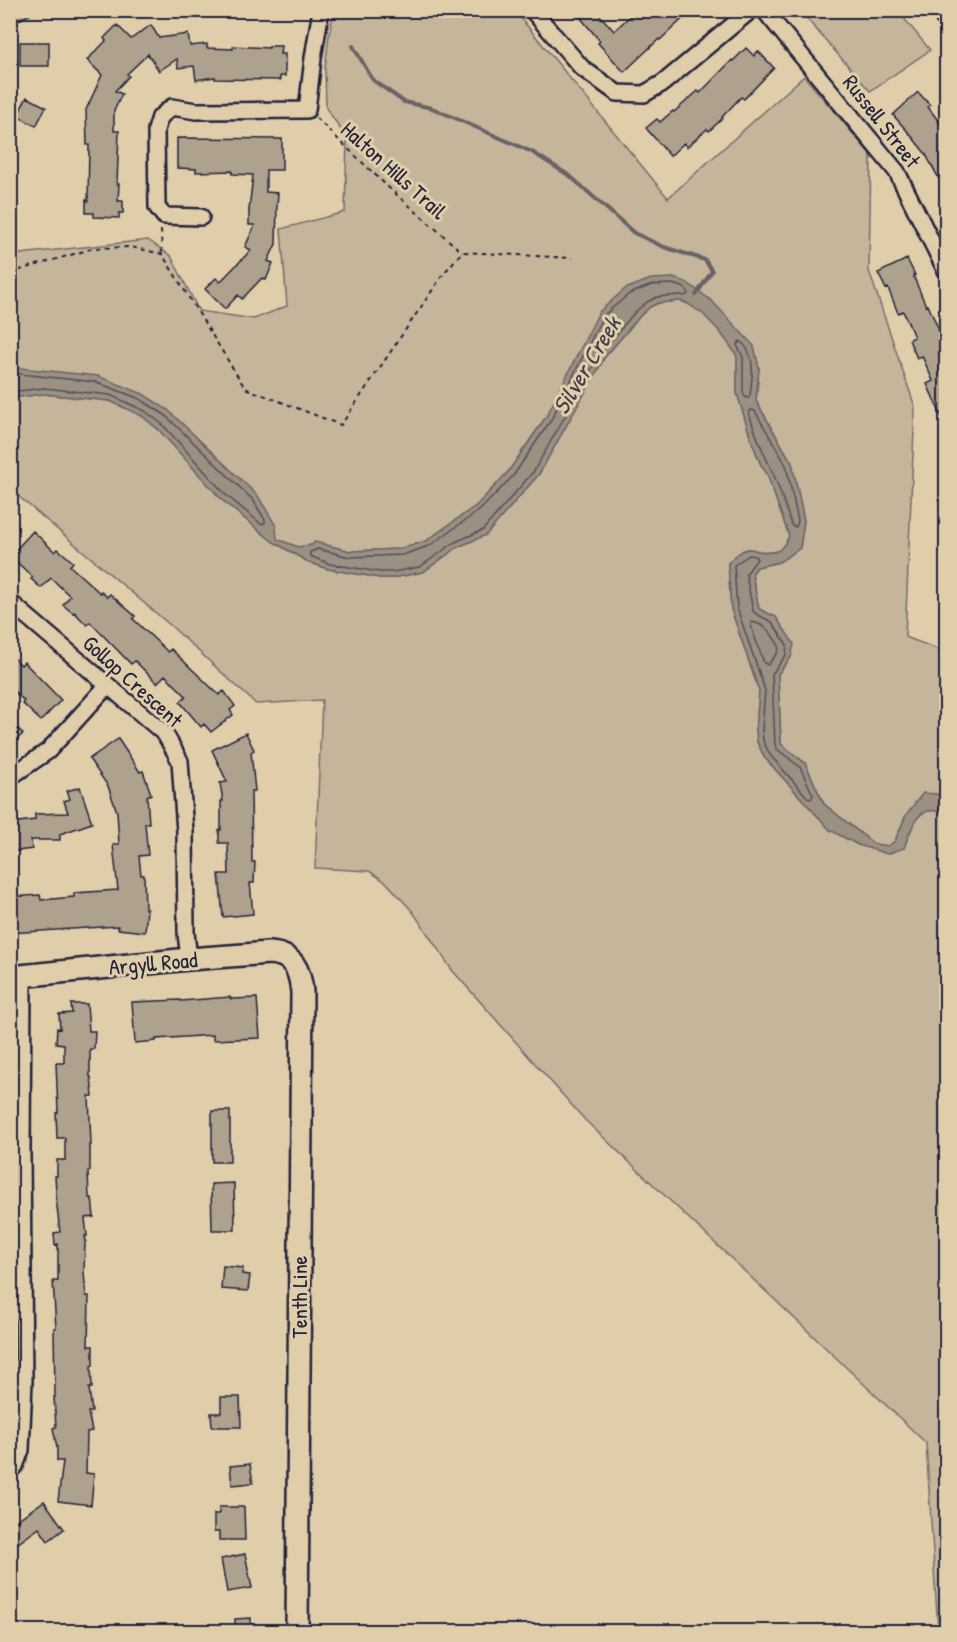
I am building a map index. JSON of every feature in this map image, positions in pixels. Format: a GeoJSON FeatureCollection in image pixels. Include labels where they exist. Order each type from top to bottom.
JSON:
{"type":"FeatureCollection","features":[{"type":"Feature","properties":{"kind":"main road"},"geometry":{"type":"LineString","coordinates":[[943,10],[946,15]]}},
{"type":"Feature","properties":{"kind":"street"},"geometry":{"type":"LineString","coordinates":[[201,217],[164,216],[157,207],[156,130],[160,117],[172,107],[196,111],[307,110],[321,10]]}},
{"type":"Feature","properties":{"kind":"street"},"geometry":{"type":"LineString","coordinates":[[532,10],[582,68],[617,93],[644,94],[663,83],[751,10]]}},
{"type":"Feature","properties":{"kind":"street","name":"Russell Street"},"geometry":{"type":"LineString","coordinates":[[764,10],[897,172],[946,271]]}},
{"type":"Feature","properties":{"kind":"street","name":"Gollop Crescent"},"geometry":{"type":"LineString","coordinates":[[10,602],[165,735],[180,761],[185,832],[186,933],[189,959]]}},
{"type":"Feature","properties":{"kind":"street"},"geometry":{"type":"LineString","coordinates":[[10,777],[48,751],[107,686]]}},
{"type":"Feature","properties":{"kind":"street","name":"Argyll Road"},"geometry":{"type":"LineString","coordinates":[[17,976],[189,959],[279,954],[293,963]]}},
{"type":"Feature","properties":{"kind":"street","name":"Tenth Line"},"geometry":{"type":"LineString","coordinates":[[293,963],[299,973],[302,992],[297,1632]]}},
{"type":"Feature","properties":{"kind":"street"},"geometry":{"type":"LineString","coordinates":[[10,1469],[15,1466],[21,1450],[24,1382],[16,1155],[17,976]]}},
{"type":"Feature","properties":{"kind":"path","name":"Halton Hills Trail"},"geometry":{"type":"LineString","coordinates":[[307,110],[389,188],[462,252]]}},
{"type":"Feature","properties":{"kind":"path"},"geometry":{"type":"LineString","coordinates":[[164,216],[161,233],[162,254],[245,388],[341,425],[444,273],[462,252],[573,258]]}},
{"type":"Feature","properties":{"kind":"path"},"geometry":{"type":"LineString","coordinates":[[10,273],[94,248],[131,247],[162,254]]}},
{"type":"Feature","properties":{"kind":"shaded area"},"geometry":{"type":"Polygon","coordinates":[[[420,10],[424,15],[428,10],[515,11],[668,198],[804,76],[871,155],[869,271],[915,407],[905,637],[946,652],[946,798],[937,794],[906,815],[895,841],[888,846],[874,844],[824,804],[805,763],[781,744],[778,674],[791,657],[776,617],[759,609],[752,574],[757,567],[779,562],[800,548],[804,521],[792,463],[756,401],[759,368],[673,278],[546,417],[508,472],[477,505],[426,541],[400,549],[350,551],[315,542],[312,545],[298,547],[276,539],[168,410],[11,367],[11,255],[148,240],[171,256],[199,311],[254,319],[287,306],[281,229],[345,212],[347,138],[326,108],[325,68],[334,11],[420,10]]]}},
{"type":"Feature","properties":{"kind":"shaded area"},"geometry":{"type":"Polygon","coordinates":[[[800,11],[898,11],[930,50],[870,91],[800,11]]]}},
{"type":"Feature","properties":{"kind":"shaded area"},"geometry":{"type":"Polygon","coordinates":[[[680,301],[689,304],[705,316],[719,330],[736,354],[737,393],[751,439],[767,474],[789,536],[777,551],[748,549],[728,563],[731,609],[759,691],[757,742],[765,758],[830,830],[858,845],[904,848],[917,818],[928,811],[946,813],[946,1631],[938,1631],[926,1443],[585,1120],[452,970],[413,912],[386,882],[369,871],[315,868],[322,700],[256,704],[170,625],[11,490],[10,398],[44,394],[110,401],[142,416],[159,430],[222,500],[272,541],[308,562],[328,569],[380,578],[423,572],[458,547],[486,535],[539,474],[605,357],[650,307],[658,303],[680,301]]]}},
{"type":"Feature","properties":{"kind":"water","name":"Silver Creek"},"geometry":{"type":"Polygon","coordinates":[[[673,278],[686,282],[712,301],[754,346],[759,368],[756,401],[792,463],[804,521],[800,548],[779,562],[757,567],[752,574],[759,609],[776,617],[794,644],[791,657],[778,674],[781,744],[805,763],[824,804],[874,844],[888,846],[895,841],[906,815],[923,793],[937,794],[946,798],[946,813],[928,811],[917,818],[904,848],[887,854],[858,845],[830,830],[765,758],[757,742],[759,691],[731,609],[728,563],[748,549],[777,551],[789,536],[767,474],[751,439],[737,393],[736,354],[703,314],[685,302],[658,303],[640,316],[605,357],[539,474],[486,535],[458,547],[423,572],[393,578],[328,569],[308,562],[272,541],[222,500],[159,430],[142,416],[110,401],[44,394],[11,398],[11,367],[98,376],[143,394],[168,410],[258,496],[276,526],[277,539],[298,547],[312,545],[315,542],[350,551],[400,549],[426,541],[477,505],[508,472],[546,417],[599,312],[625,289],[651,279],[673,278]]]}},
{"type":"Feature","properties":{"kind":"building"},"geometry":{"type":"Polygon","coordinates":[[[10,10],[39,10],[13,23],[10,10]]]}},
{"type":"Feature","properties":{"kind":"building"},"geometry":{"type":"Polygon","coordinates":[[[574,10],[595,10],[614,31],[638,10],[692,10],[624,72],[598,43],[600,41],[574,10]]]}},
{"type":"Feature","properties":{"kind":"building"},"geometry":{"type":"Polygon","coordinates":[[[117,25],[131,39],[151,25],[159,38],[188,34],[190,46],[207,44],[207,48],[233,49],[233,46],[269,48],[269,46],[281,46],[280,54],[285,54],[285,76],[280,76],[280,80],[215,79],[215,77],[196,80],[194,66],[178,68],[177,59],[159,71],[148,54],[127,74],[129,76],[115,91],[122,94],[114,111],[114,131],[119,131],[117,184],[119,184],[118,201],[123,201],[123,213],[119,213],[119,218],[94,217],[94,213],[86,213],[89,145],[87,145],[86,110],[102,75],[87,60],[106,41],[104,38],[117,25]]]}},
{"type":"Feature","properties":{"kind":"building"},"geometry":{"type":"Polygon","coordinates":[[[20,42],[49,42],[49,66],[20,66],[20,42]]]}},
{"type":"Feature","properties":{"kind":"building"},"geometry":{"type":"Polygon","coordinates":[[[746,48],[754,56],[758,51],[774,68],[744,99],[741,97],[709,131],[707,129],[687,147],[684,143],[670,156],[646,128],[657,119],[660,122],[698,91],[700,93],[746,48]]]}},
{"type":"Feature","properties":{"kind":"building"},"geometry":{"type":"Polygon","coordinates":[[[918,92],[930,105],[928,107],[946,131],[946,192],[925,153],[893,115],[918,92]]]}},
{"type":"Feature","properties":{"kind":"building"},"geometry":{"type":"Polygon","coordinates":[[[27,97],[46,107],[36,126],[17,116],[27,97]]]}},
{"type":"Feature","properties":{"kind":"building"},"geometry":{"type":"Polygon","coordinates":[[[177,138],[282,139],[282,170],[266,170],[266,192],[278,193],[276,244],[268,261],[273,263],[266,280],[262,278],[242,299],[238,295],[225,309],[205,289],[216,278],[220,282],[251,250],[245,247],[255,225],[249,225],[253,175],[232,174],[232,171],[196,172],[196,169],[177,168],[177,138]]]}},
{"type":"Feature","properties":{"kind":"building"},"geometry":{"type":"Polygon","coordinates":[[[907,259],[926,306],[928,305],[946,346],[946,426],[927,384],[933,381],[922,356],[917,358],[909,340],[914,337],[903,311],[898,313],[888,288],[886,289],[878,273],[907,259]]]}},
{"type":"Feature","properties":{"kind":"building"},"geometry":{"type":"Polygon","coordinates":[[[33,531],[55,552],[58,549],[73,562],[70,566],[100,593],[101,591],[107,597],[110,594],[135,616],[133,619],[168,652],[171,649],[219,695],[224,691],[235,706],[230,710],[233,715],[211,732],[204,724],[201,727],[180,702],[186,696],[165,675],[157,683],[135,661],[131,664],[90,622],[87,625],[63,605],[70,596],[51,578],[41,588],[31,579],[33,577],[10,556],[33,531]]]}},
{"type":"Feature","properties":{"kind":"building"},"geometry":{"type":"Polygon","coordinates":[[[10,654],[21,665],[24,662],[61,700],[41,721],[22,703],[24,701],[10,687],[10,654]]]}},
{"type":"Feature","properties":{"kind":"building"},"geometry":{"type":"Polygon","coordinates":[[[10,720],[23,734],[10,745],[10,720]]]}},
{"type":"Feature","properties":{"kind":"building"},"geometry":{"type":"Polygon","coordinates":[[[246,733],[254,750],[251,752],[255,791],[251,791],[252,862],[255,862],[254,883],[250,883],[253,914],[223,917],[219,874],[229,874],[228,843],[219,843],[221,801],[223,801],[220,783],[227,782],[212,750],[246,733]]]}},
{"type":"Feature","properties":{"kind":"building"},"geometry":{"type":"Polygon","coordinates":[[[118,739],[140,772],[143,771],[151,794],[147,796],[149,823],[145,823],[148,855],[139,856],[141,875],[144,875],[145,909],[147,909],[145,932],[118,929],[118,926],[10,933],[10,897],[40,895],[41,900],[74,897],[74,893],[118,890],[113,845],[119,844],[117,812],[108,786],[89,759],[118,739]]]}},
{"type":"Feature","properties":{"kind":"building"},"geometry":{"type":"Polygon","coordinates":[[[80,787],[92,823],[60,834],[60,840],[31,840],[32,849],[10,852],[10,823],[35,820],[35,814],[68,813],[64,801],[70,799],[67,791],[80,787]]]}},
{"type":"Feature","properties":{"kind":"building"},"geometry":{"type":"Polygon","coordinates":[[[230,997],[231,999],[257,998],[260,1038],[213,1040],[213,1035],[156,1039],[156,1041],[135,1043],[132,1002],[230,997]]]}},
{"type":"Feature","properties":{"kind":"building"},"geometry":{"type":"Polygon","coordinates":[[[71,1004],[87,1004],[89,1031],[95,1031],[94,1049],[90,1049],[93,1096],[89,1096],[91,1145],[90,1171],[88,1171],[89,1198],[92,1198],[94,1217],[85,1218],[87,1236],[85,1236],[84,1272],[86,1296],[89,1296],[88,1346],[93,1346],[92,1388],[89,1388],[92,1412],[88,1412],[92,1431],[87,1432],[86,1473],[94,1474],[91,1505],[58,1501],[63,1461],[57,1461],[53,1428],[56,1427],[54,1328],[56,1328],[53,1281],[58,1281],[58,1244],[55,1245],[54,1233],[60,1232],[55,1176],[57,1176],[57,1160],[65,1160],[65,1138],[57,1138],[56,1113],[58,1112],[56,1063],[64,1063],[64,1044],[56,1043],[57,1028],[60,1029],[59,1014],[72,1013],[71,1004]]]}},
{"type":"Feature","properties":{"kind":"building"},"geometry":{"type":"Polygon","coordinates":[[[212,1111],[230,1111],[230,1162],[212,1162],[212,1111]]]}},
{"type":"Feature","properties":{"kind":"building"},"geometry":{"type":"Polygon","coordinates":[[[234,1183],[235,1230],[212,1230],[211,1184],[234,1183]]]}},
{"type":"Feature","properties":{"kind":"building"},"geometry":{"type":"Polygon","coordinates":[[[223,1266],[243,1268],[242,1274],[250,1275],[248,1291],[221,1289],[223,1266]]]}},
{"type":"Feature","properties":{"kind":"building"},"geometry":{"type":"Polygon","coordinates":[[[221,1397],[240,1397],[241,1427],[212,1427],[211,1413],[221,1413],[221,1397]]]}},
{"type":"Feature","properties":{"kind":"building"},"geometry":{"type":"Polygon","coordinates":[[[250,1464],[253,1483],[232,1485],[230,1466],[250,1464]]]}},
{"type":"Feature","properties":{"kind":"building"},"geometry":{"type":"Polygon","coordinates":[[[44,1501],[64,1529],[48,1541],[39,1528],[10,1549],[10,1525],[44,1501]]]}},
{"type":"Feature","properties":{"kind":"building"},"geometry":{"type":"Polygon","coordinates":[[[219,1507],[244,1507],[245,1540],[219,1540],[219,1532],[214,1532],[214,1514],[219,1514],[219,1507]]]}},
{"type":"Feature","properties":{"kind":"building"},"geometry":{"type":"Polygon","coordinates":[[[245,1554],[252,1588],[227,1592],[221,1559],[245,1554]]]}},
{"type":"Feature","properties":{"kind":"building"},"geometry":{"type":"Polygon","coordinates":[[[251,1618],[251,1632],[235,1632],[235,1619],[251,1618]]]}},
{"type":"Feature","properties":{"kind":"waterway"},"geometry":{"type":"LineString","coordinates":[[353,46],[373,80],[404,102],[432,108],[532,152],[570,176],[634,233],[664,247],[705,260],[712,271],[696,295]]}}]}
